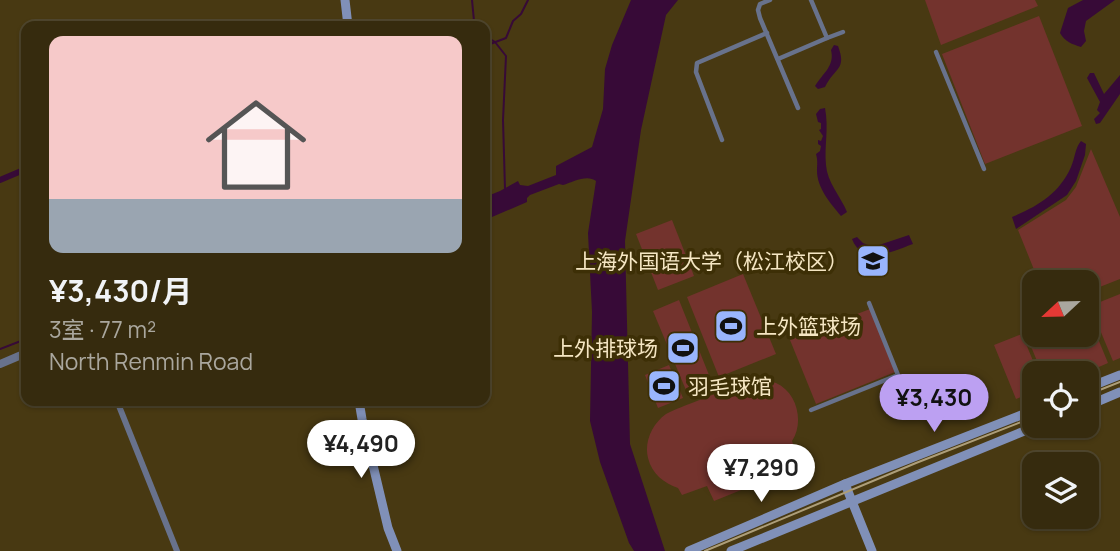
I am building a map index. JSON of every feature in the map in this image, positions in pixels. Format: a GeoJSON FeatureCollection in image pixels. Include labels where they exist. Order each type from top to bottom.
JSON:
{"type":"FeatureCollection","features":[{"type":"Feature","properties":{"kind":"main road"},"geometry":{"type":"LineString","coordinates":[[345,0],[347,21]]}},
{"type":"Feature","properties":{"kind":"main road"},"geometry":{"type":"LineString","coordinates":[[1099,383],[1120,375]]}},
{"type":"Feature","properties":{"kind":"main road"},"geometry":{"type":"LineString","coordinates":[[1099,401],[1120,392]]}},
{"type":"Feature","properties":{"kind":"main road"},"geometry":{"type":"LineString","coordinates":[[360,406],[388,528],[397,551]]}},
{"type":"Feature","properties":{"kind":"main road"},"geometry":{"type":"LineString","coordinates":[[689,551],[845,484],[1022,415]]}},
{"type":"Feature","properties":{"kind":"main road"},"geometry":{"type":"LineString","coordinates":[[731,551],[1022,432]]}},
{"type":"Feature","properties":{"kind":"main road"},"geometry":{"type":"LineString","coordinates":[[845,484],[872,551]]}},
{"type":"Feature","properties":{"kind":"street"},"geometry":{"type":"LineString","coordinates":[[770,0],[760,4],[758,10],[798,108]]}},
{"type":"Feature","properties":{"kind":"street"},"geometry":{"type":"LineString","coordinates":[[811,0],[827,38]]}},
{"type":"Feature","properties":{"kind":"street"},"geometry":{"type":"LineString","coordinates":[[778,59],[843,32]]}},
{"type":"Feature","properties":{"kind":"street"},"geometry":{"type":"LineString","coordinates":[[722,140],[696,72],[697,62],[767,33]]}},
{"type":"Feature","properties":{"kind":"street"},"geometry":{"type":"LineString","coordinates":[[936,51],[984,169]]}},
{"type":"Feature","properties":{"kind":"street"},"geometry":{"type":"LineString","coordinates":[[811,410],[898,375],[869,303]]}},
{"type":"Feature","properties":{"kind":"street"},"geometry":{"type":"LineString","coordinates":[[0,364],[21,355]]}},
{"type":"Feature","properties":{"kind":"street"},"geometry":{"type":"LineString","coordinates":[[119,406],[177,551]]}},
{"type":"Feature","properties":{"kind":"shaded area"},"geometry":{"type":"Polygon","coordinates":[[[631,0],[678,0],[666,15],[641,130],[625,241],[630,444],[665,551],[634,551],[629,543],[600,462],[590,421],[592,312],[588,233],[596,181],[584,178],[559,184],[530,195],[527,202],[490,218],[490,195],[518,181],[520,185],[528,186],[556,175],[556,166],[592,147],[603,109],[605,69],[631,0]]]}},
{"type":"Feature","properties":{"kind":"shaded area"},"geometry":{"type":"Polygon","coordinates":[[[925,0],[1035,0],[1038,6],[941,45],[925,0]]]}},
{"type":"Feature","properties":{"kind":"shaded area"},"geometry":{"type":"Polygon","coordinates":[[[1083,0],[1115,0],[1086,21],[1086,41],[1081,47],[1066,41],[1060,33],[1068,8],[1083,0]]]}},
{"type":"Feature","properties":{"kind":"shaded area"},"geometry":{"type":"Polygon","coordinates":[[[1039,16],[1082,126],[985,164],[942,54],[1039,16]]]}},
{"type":"Feature","properties":{"kind":"shaded area"},"geometry":{"type":"Polygon","coordinates":[[[834,45],[838,46],[840,54],[839,68],[825,87],[818,89],[815,86],[830,65],[834,45]]]}},
{"type":"Feature","properties":{"kind":"shaded area"},"geometry":{"type":"Polygon","coordinates":[[[1090,73],[1094,73],[1104,94],[1120,75],[1120,94],[1100,123],[1096,124],[1094,119],[1100,113],[1097,110],[1100,102],[1087,78],[1090,73]]]}},
{"type":"Feature","properties":{"kind":"shaded area"},"geometry":{"type":"Polygon","coordinates":[[[825,108],[826,165],[847,212],[841,216],[819,184],[816,154],[821,146],[818,140],[821,141],[823,136],[816,114],[825,108]]]}},
{"type":"Feature","properties":{"kind":"shaded area"},"geometry":{"type":"Polygon","coordinates":[[[1081,141],[1086,144],[1085,155],[1076,181],[1067,195],[1016,229],[1012,217],[1054,192],[1066,176],[1081,141]]]}},
{"type":"Feature","properties":{"kind":"shaded area"},"geometry":{"type":"Polygon","coordinates":[[[1091,149],[1120,217],[1120,279],[1099,287],[1099,270],[1034,270],[1018,230],[1066,200],[1076,187],[1091,149]]]}},
{"type":"Feature","properties":{"kind":"shaded area"},"geometry":{"type":"Polygon","coordinates":[[[672,220],[694,276],[658,290],[636,234],[672,220]]]}},
{"type":"Feature","properties":{"kind":"shaded area"},"geometry":{"type":"Polygon","coordinates":[[[909,235],[913,244],[879,255],[863,253],[852,239],[857,237],[873,247],[909,235]]]}},
{"type":"Feature","properties":{"kind":"shaded area","name":"上外篮球场"},"geometry":{"type":"Polygon","coordinates":[[[743,274],[776,354],[719,377],[687,297],[743,274]]]}},
{"type":"Feature","properties":{"kind":"shaded area"},"geometry":{"type":"Polygon","coordinates":[[[1120,294],[1120,358],[1113,361],[1099,328],[1099,302],[1120,294]]]}},
{"type":"Feature","properties":{"kind":"shaded area","name":"上外排球场"},"geometry":{"type":"Polygon","coordinates":[[[679,300],[713,385],[688,395],[653,311],[679,300]]]}},
{"type":"Feature","properties":{"kind":"shaded area"},"geometry":{"type":"Polygon","coordinates":[[[870,309],[895,372],[816,404],[790,340],[870,309]]]}},
{"type":"Feature","properties":{"kind":"shaded area"},"geometry":{"type":"Polygon","coordinates":[[[1022,334],[1022,347],[1027,347],[1033,361],[1022,361],[1022,397],[1016,399],[994,345],[1022,334]]]}},
{"type":"Feature","properties":{"kind":"shaded area"},"geometry":{"type":"Polygon","coordinates":[[[1099,341],[1108,363],[1099,367],[1099,361],[1037,361],[1031,347],[1099,347],[1099,341]]]}},
{"type":"Feature","properties":{"kind":"shaded area","name":"羽毛球馆"},"geometry":{"type":"Polygon","coordinates":[[[669,365],[683,398],[658,408],[645,375],[669,365]]]}},
{"type":"Feature","properties":{"kind":"shaded area"},"geometry":{"type":"Polygon","coordinates":[[[759,380],[774,382],[783,388],[797,409],[798,426],[792,441],[795,450],[778,457],[783,473],[714,501],[707,486],[682,495],[678,488],[663,481],[650,464],[647,452],[650,434],[661,418],[673,410],[759,380]]]}},
{"type":"Feature","properties":{"kind":"waterway"},"geometry":{"type":"LineString","coordinates":[[472,0],[474,21]]}},
{"type":"Feature","properties":{"kind":"waterway"},"geometry":{"type":"LineString","coordinates":[[490,44],[506,38],[513,21],[521,14],[528,0]]}},
{"type":"Feature","properties":{"kind":"waterway"},"geometry":{"type":"LineString","coordinates":[[490,39],[506,56],[503,120],[505,189]]}},
{"type":"Feature","properties":{"kind":"waterway"},"geometry":{"type":"LineString","coordinates":[[0,180],[21,171]]}},
{"type":"Feature","properties":{"kind":"waterway"},"geometry":{"type":"LineString","coordinates":[[0,349],[21,341]]}},
{"type":"Feature","properties":{"kind":"tram line"},"geometry":{"type":"LineString","coordinates":[[1099,390],[1120,382]]}},
{"type":"Feature","properties":{"kind":"tram line"},"geometry":{"type":"LineString","coordinates":[[705,551],[1022,422]]}},
{"type":"Feature","properties":{"kind":"place","name":"上海外国语大学（松江校区）"},"geometry":{"type":"Point","coordinates":[873,261]}},
{"type":"Feature","properties":{"kind":"place","name":"上外篮球场"},"geometry":{"type":"Point","coordinates":[731,326]}},
{"type":"Feature","properties":{"kind":"place","name":"上外排球场"},"geometry":{"type":"Point","coordinates":[683,348]}},
{"type":"Feature","properties":{"kind":"place","name":"羽毛球馆"},"geometry":{"type":"Point","coordinates":[664,386]}}]}
